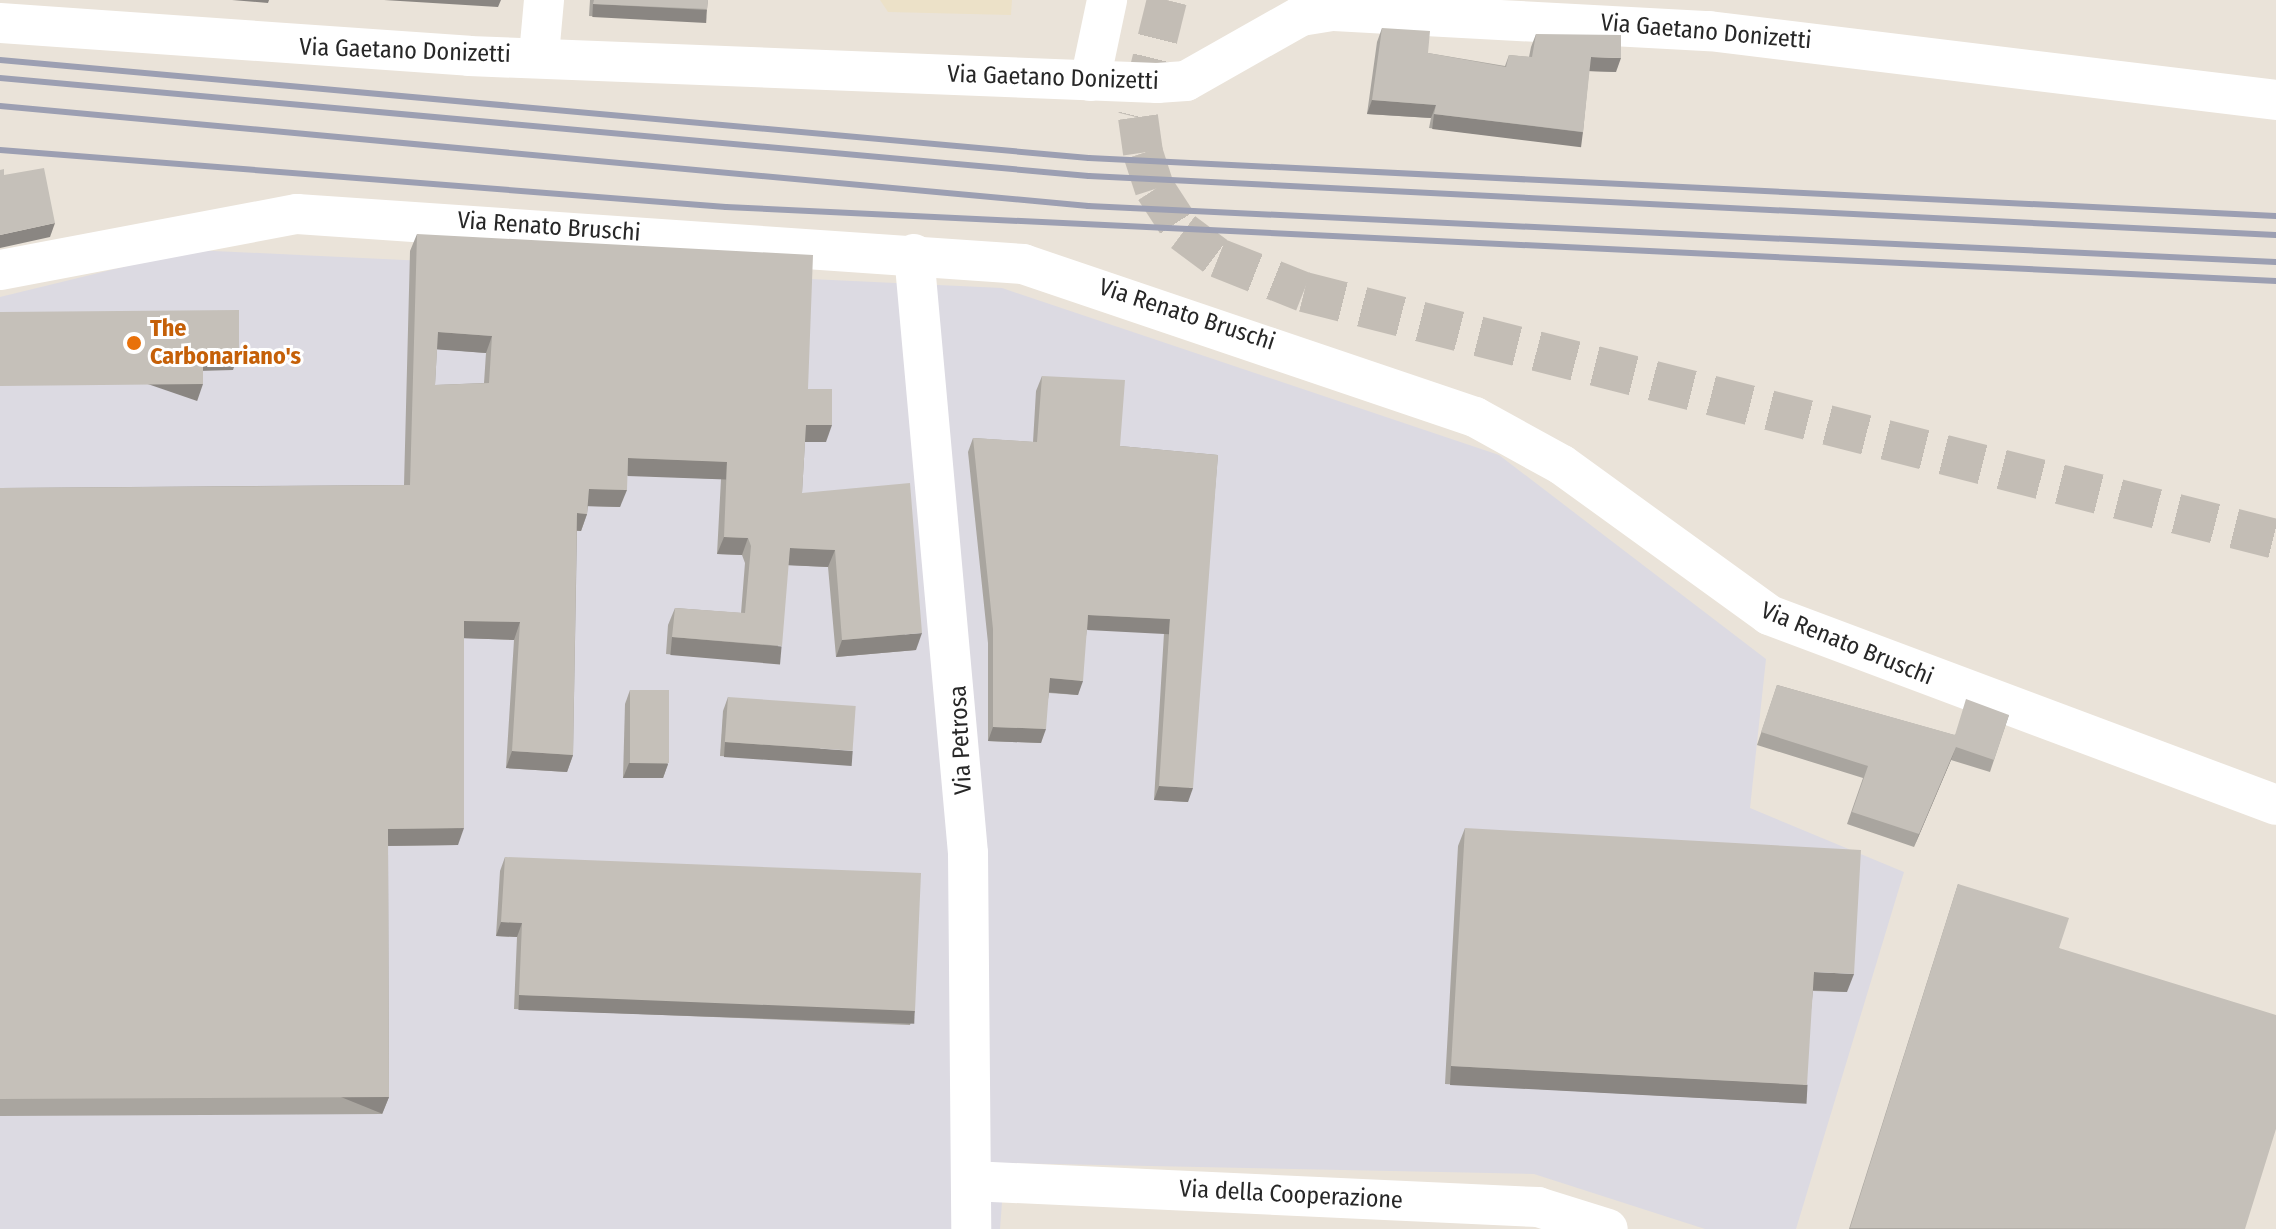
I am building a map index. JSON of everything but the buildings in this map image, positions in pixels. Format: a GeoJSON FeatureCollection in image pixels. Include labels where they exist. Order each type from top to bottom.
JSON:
{"type":"FeatureCollection","features":[{"type":"Feature","properties":{"kind":"street"},"geometry":{"type":"LineString","coordinates":[[539,55],[544,0]]}},
{"type":"Feature","properties":{"kind":"street"},"geometry":{"type":"LineString","coordinates":[[1090,81],[1107,0]]}},
{"type":"Feature","properties":{"kind":"street","name":"Via Gaetano Donizetti"},"geometry":{"type":"LineString","coordinates":[[0,23],[539,55],[1090,81],[1186,81],[1284,24],[1323,11],[1625,24],[1841,44],[2276,100]]}},
{"type":"Feature","properties":{"kind":"street","name":"Via Renato Bruschi"},"geometry":{"type":"LineString","coordinates":[[0,270],[297,214],[914,254],[1023,264],[1129,294],[1475,417],[1562,465],[1769,615],[2276,805]]}},
{"type":"Feature","properties":{"kind":"street","name":"Via Petrosa"},"geometry":{"type":"LineString","coordinates":[[914,254],[958,691],[968,853],[971,1229]]}},
{"type":"Feature","properties":{"kind":"street","name":"Via della Cooperazione"},"geometry":{"type":"LineString","coordinates":[[971,1181],[1538,1207],[1608,1229]]}},
{"type":"Feature","properties":{"kind":"shaded area"},"geometry":{"type":"Polygon","coordinates":[[[880,0],[1012,0],[1011,15],[888,12],[880,0]]]}},
{"type":"Feature","properties":{"kind":"shaded area"},"geometry":{"type":"Polygon","coordinates":[[[193,250],[1002,288],[1499,455],[1766,659],[1750,808],[1904,872],[1796,1229],[1705,1229],[1534,1174],[1005,1163],[1000,1229],[0,1229],[0,297],[193,250]]]}},
{"type":"Feature","properties":{"kind":"tunnel"},"geometry":{"type":"LineString","coordinates":[[1167,0],[1138,117],[1143,153],[1155,189],[1183,232],[1218,258],[1304,292],[2276,539]]}},
{"type":"Feature","properties":{"kind":"railway"},"geometry":{"type":"LineString","coordinates":[[0,60],[1089,158],[2276,216]]}},
{"type":"Feature","properties":{"kind":"railway"},"geometry":{"type":"LineString","coordinates":[[0,78],[1089,176],[2276,235]]}},
{"type":"Feature","properties":{"kind":"railway"},"geometry":{"type":"LineString","coordinates":[[0,106],[1088,206],[2276,262]]}},
{"type":"Feature","properties":{"kind":"railway"},"geometry":{"type":"LineString","coordinates":[[0,150],[726,207],[2276,281]]}},
{"type":"Feature","properties":{"kind":"place","name":"The Carbonariano's"},"geometry":{"type":"Point","coordinates":[134,343]}}]}
